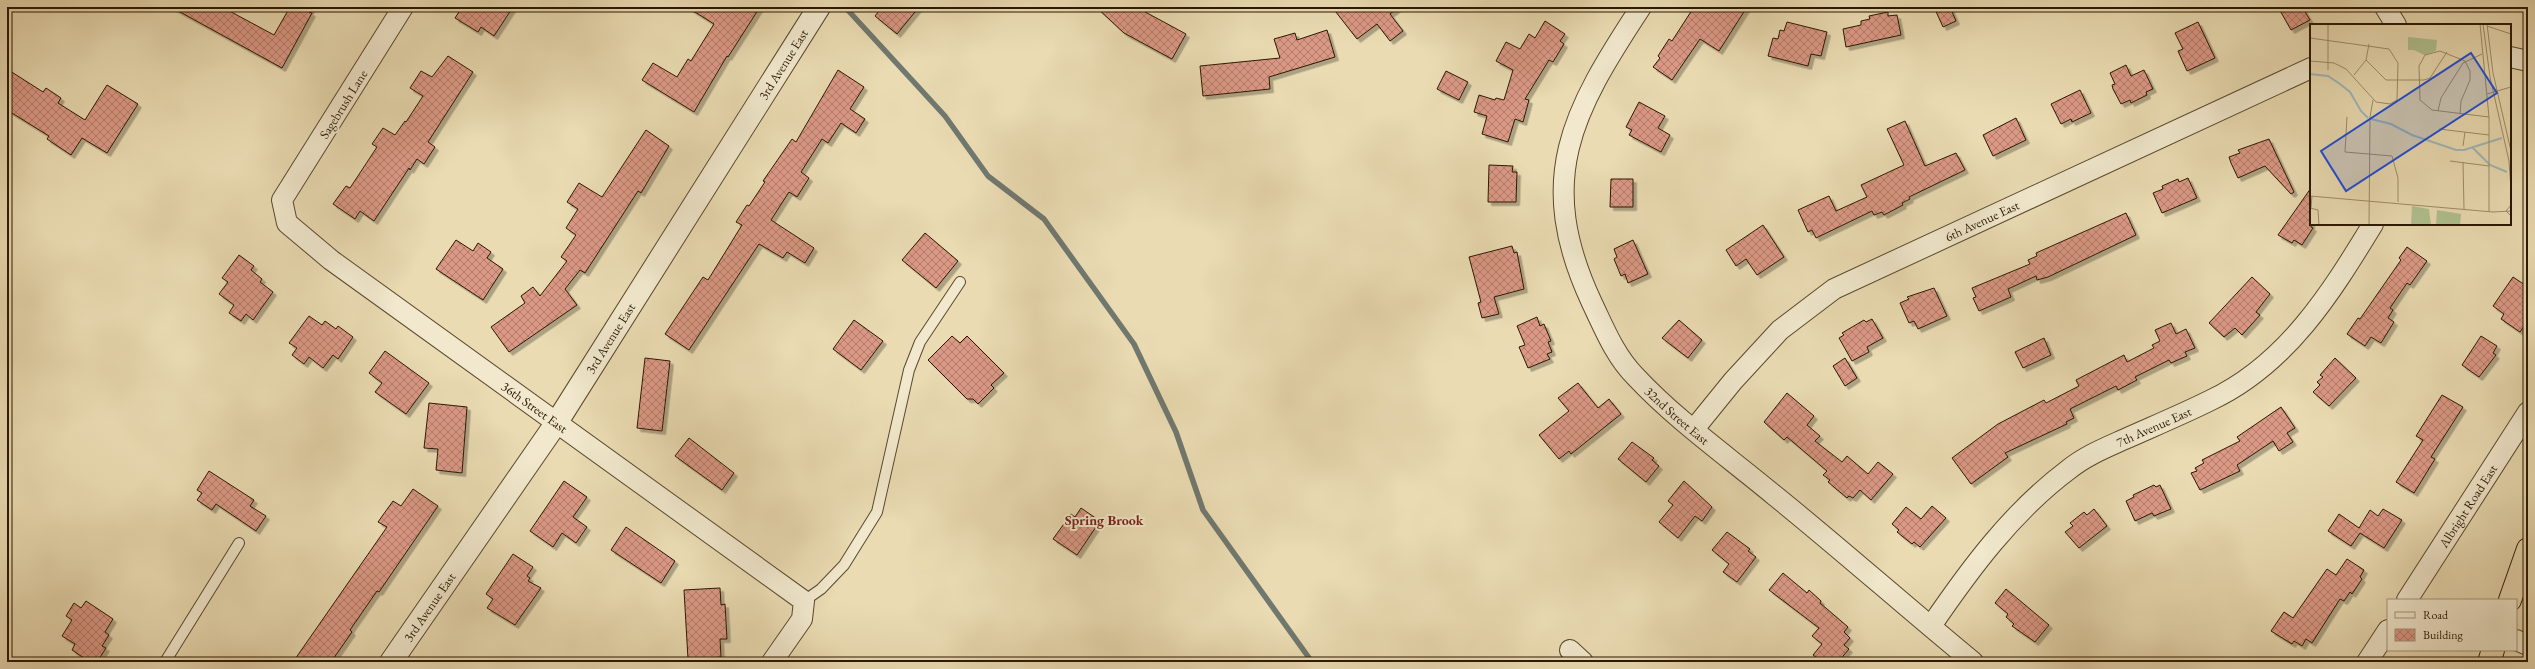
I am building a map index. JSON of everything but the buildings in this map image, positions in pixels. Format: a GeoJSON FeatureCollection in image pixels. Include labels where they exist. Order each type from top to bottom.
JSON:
{"type":"FeatureCollection","features":[{"type":"Feature","properties":{"kind":"highway"},"geometry":{"type":"LineString","coordinates":[[2510,599],[2528,549]]}},
{"type":"Feature","properties":{"kind":"highway"},"geometry":{"type":"LineString","coordinates":[[2489,662],[2493,651]]}},
{"type":"Feature","properties":{"kind":"street","name":"Sagebrush Lane"},"geometry":{"type":"LineString","coordinates":[[282,200],[403,7]]}},
{"type":"Feature","properties":{"kind":"street","name":"3rd Avenue East"},"geometry":{"type":"LineString","coordinates":[[391,662],[556,422],[819,7]]}},
{"type":"Feature","properties":{"kind":"street","name":"32nd Street East"},"geometry":{"type":"LineString","coordinates":[[1641,7],[1599,73],[1579,112],[1566,157],[1564,204],[1572,249],[1587,292],[1619,354],[1633,375],[1665,406],[1973,662]]}},
{"type":"Feature","properties":{"kind":"street"},"geometry":{"type":"LineString","coordinates":[[2385,7],[2395,24]]}},
{"type":"Feature","properties":{"kind":"street"},"geometry":{"type":"LineString","coordinates":[[2511,57],[2528,60]]}},
{"type":"Feature","properties":{"kind":"street","name":"6th Avenue East"},"geometry":{"type":"LineString","coordinates":[[1694,429],[1733,381],[1780,330],[1834,289],[2310,68]]}},
{"type":"Feature","properties":{"kind":"street","name":"36th Street East"},"geometry":{"type":"LineString","coordinates":[[282,200],[287,223],[332,260],[804,601]]}},
{"type":"Feature","properties":{"kind":"street","name":"7th Avenue East"},"geometry":{"type":"LineString","coordinates":[[1931,626],[1972,567],[2018,515],[2069,469],[2089,456],[2214,399],[2270,362],[2287,346],[2317,310],[2372,225]]}},
{"type":"Feature","properties":{"kind":"street","name":"Albright Road East"},"geometry":{"type":"LineString","coordinates":[[2412,599],[2528,412]]}},
{"type":"Feature","properties":{"kind":"street"},"geometry":{"type":"LineString","coordinates":[[772,662],[802,619],[804,601]]}},
{"type":"Feature","properties":{"kind":"street"},"geometry":{"type":"LineString","coordinates":[[2367,662],[2387,632]]}},
{"type":"Feature","properties":{"kind":"street"},"geometry":{"type":"LineString","coordinates":[[2517,640],[2528,645]]}},
{"type":"Feature","properties":{"kind":"lane"},"geometry":{"type":"LineString","coordinates":[[804,601],[821,589],[844,564],[878,512],[909,370],[920,342],[960,282]]}},
{"type":"Feature","properties":{"kind":"lane"},"geometry":{"type":"LineString","coordinates":[[165,662],[239,543]]}},
{"type":"Feature","properties":{"kind":"waterway"},"geometry":{"type":"LineString","coordinates":[[845,7],[945,116],[988,176],[1044,219],[1134,344],[1176,432],[1203,510],[1312,662]]}},
{"type":"Feature","properties":{"kind":"district","name":"Spring Brook"},"geometry":{"type":"Point","coordinates":[1104,520]}}]}
